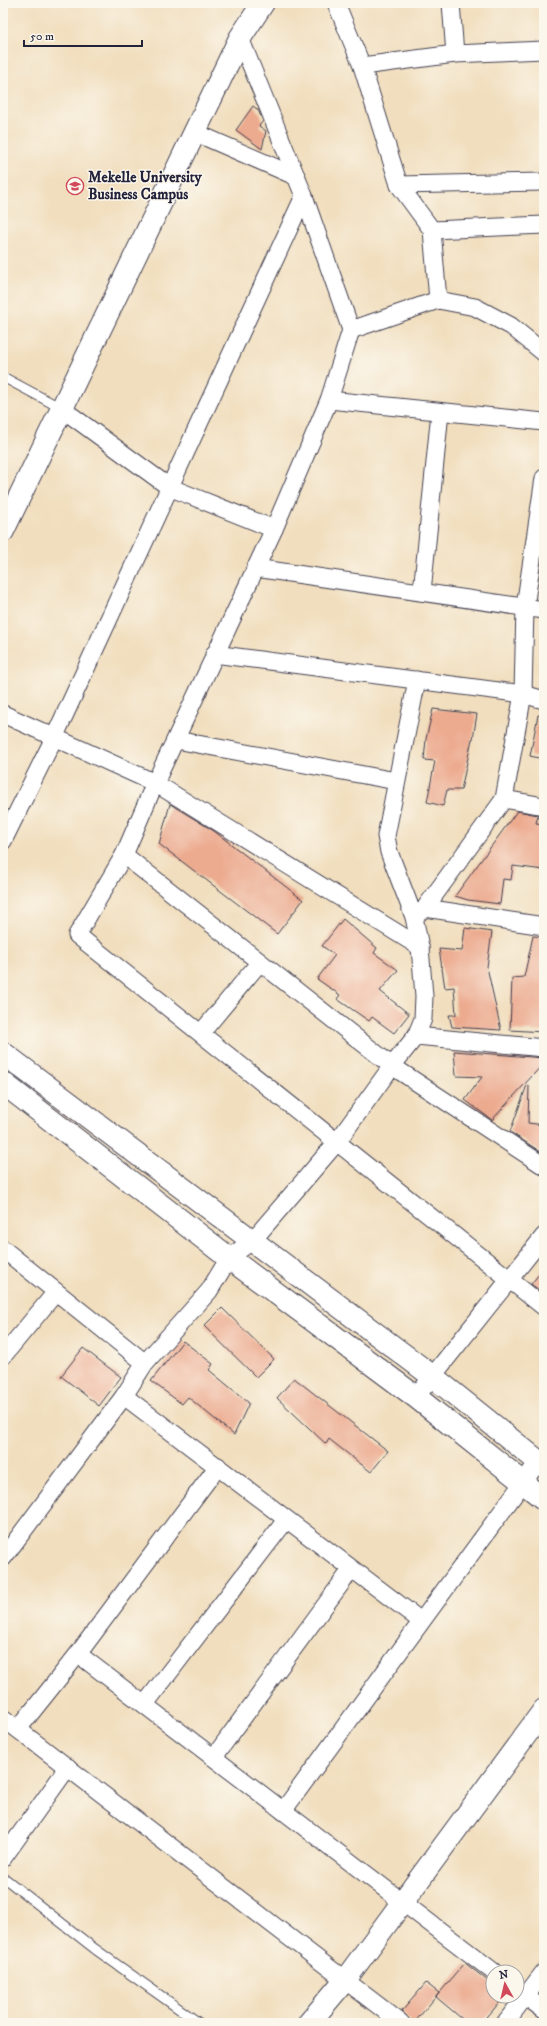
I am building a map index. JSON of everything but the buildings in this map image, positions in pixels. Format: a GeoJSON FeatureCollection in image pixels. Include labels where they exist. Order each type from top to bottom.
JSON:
{"type":"FeatureCollection","features":[{"type":"Feature","properties":{"kind":"street"},"geometry":{"type":"LineString","coordinates":[[3,531],[240,38],[263,3]]}},
{"type":"Feature","properties":{"kind":"street"},"geometry":{"type":"LineString","coordinates":[[336,3],[362,66],[399,185],[432,230],[438,300]]}},
{"type":"Feature","properties":{"kind":"street"},"geometry":{"type":"LineString","coordinates":[[451,3],[455,54]]}},
{"type":"Feature","properties":{"kind":"street"},"geometry":{"type":"LineString","coordinates":[[240,38],[304,196],[350,330],[329,400],[274,529],[214,654],[124,854],[77,935],[544,1307]]}},
{"type":"Feature","properties":{"kind":"street"},"geometry":{"type":"LineString","coordinates":[[362,66],[455,54],[544,50]]}},
{"type":"Feature","properties":{"kind":"street"},"geometry":{"type":"LineString","coordinates":[[194,132],[296,177]]}},
{"type":"Feature","properties":{"kind":"street"},"geometry":{"type":"LineString","coordinates":[[399,185],[544,182]]}},
{"type":"Feature","properties":{"kind":"street"},"geometry":{"type":"LineString","coordinates":[[3,841],[54,738],[304,196]]}},
{"type":"Feature","properties":{"kind":"street"},"geometry":{"type":"LineString","coordinates":[[432,230],[544,225]]}},
{"type":"Feature","properties":{"kind":"street"},"geometry":{"type":"LineString","coordinates":[[350,330],[438,300],[475,308],[511,326],[544,353]]}},
{"type":"Feature","properties":{"kind":"street"},"geometry":{"type":"LineString","coordinates":[[329,400],[544,422]]}},
{"type":"Feature","properties":{"kind":"street"},"geometry":{"type":"LineString","coordinates":[[61,408],[169,487],[274,529]]}},
{"type":"Feature","properties":{"kind":"street"},"geometry":{"type":"LineString","coordinates":[[422,592],[440,412]]}},
{"type":"Feature","properties":{"kind":"street"},"geometry":{"type":"LineString","coordinates":[[419,912],[504,799],[523,694],[525,606],[544,478]]}},
{"type":"Feature","properties":{"kind":"street"},"geometry":{"type":"LineString","coordinates":[[255,568],[525,606],[544,610]]}},
{"type":"Feature","properties":{"kind":"street"},"geometry":{"type":"LineString","coordinates":[[214,654],[523,694],[544,700]]}},
{"type":"Feature","properties":{"kind":"street"},"geometry":{"type":"LineString","coordinates":[[3,1558],[124,1396],[145,1363],[209,1291],[229,1258],[253,1240],[337,1142],[392,1066],[416,1036],[422,1019],[424,996],[419,912],[389,852],[386,836],[417,680]]}},
{"type":"Feature","properties":{"kind":"street"},"geometry":{"type":"LineString","coordinates":[[3,714],[155,783],[420,947]]}},
{"type":"Feature","properties":{"kind":"street"},"geometry":{"type":"LineString","coordinates":[[176,740],[396,781]]}},
{"type":"Feature","properties":{"kind":"street"},"geometry":{"type":"LineString","coordinates":[[504,799],[544,806]]}},
{"type":"Feature","properties":{"kind":"street"},"geometry":{"type":"LineString","coordinates":[[124,854],[392,1066],[544,1166]]}},
{"type":"Feature","properties":{"kind":"street"},"geometry":{"type":"LineString","coordinates":[[419,912],[544,926]]}},
{"type":"Feature","properties":{"kind":"street"},"geometry":{"type":"LineString","coordinates":[[200,1033],[260,962]]}},
{"type":"Feature","properties":{"kind":"street"},"geometry":{"type":"LineString","coordinates":[[416,1036],[544,1048]]}},
{"type":"Feature","properties":{"kind":"street"},"geometry":{"type":"LineString","coordinates":[[3,1053],[432,1376],[541,1464],[523,1484],[283,1811]]}},
{"type":"Feature","properties":{"kind":"street"},"geometry":{"type":"LineString","coordinates":[[3,1084],[229,1258],[416,1396],[523,1484],[544,1499]]}},
{"type":"Feature","properties":{"kind":"street"},"geometry":{"type":"LineString","coordinates":[[96,1156],[114,1136]]}},
{"type":"Feature","properties":{"kind":"street"},"geometry":{"type":"LineString","coordinates":[[416,1396],[544,1236]]}},
{"type":"Feature","properties":{"kind":"street"},"geometry":{"type":"LineString","coordinates":[[3,1249],[145,1363]]}},
{"type":"Feature","properties":{"kind":"street"},"geometry":{"type":"LineString","coordinates":[[3,1356],[56,1292]]}},
{"type":"Feature","properties":{"kind":"street"},"geometry":{"type":"LineString","coordinates":[[124,1396],[218,1466],[286,1520],[421,1622]]}},
{"type":"Feature","properties":{"kind":"street"},"geometry":{"type":"LineString","coordinates":[[18,1729],[78,1654],[218,1466]]}},
{"type":"Feature","properties":{"kind":"street"},"geometry":{"type":"LineString","coordinates":[[145,1704],[286,1520]]}},
{"type":"Feature","properties":{"kind":"street"},"geometry":{"type":"LineString","coordinates":[[214,1757],[352,1570]]}},
{"type":"Feature","properties":{"kind":"street"},"geometry":{"type":"LineString","coordinates":[[78,1654],[485,1965]]}},
{"type":"Feature","properties":{"kind":"street"},"geometry":{"type":"LineString","coordinates":[[309,2023],[345,1980],[480,1794],[544,1710]]}},
{"type":"Feature","properties":{"kind":"street"},"geometry":{"type":"LineString","coordinates":[[3,1718],[400,2023]]}},
{"type":"Feature","properties":{"kind":"street"},"geometry":{"type":"LineString","coordinates":[[3,1858],[68,1767]]}},
{"type":"Feature","properties":{"kind":"street"},"geometry":{"type":"LineString","coordinates":[[525,1989],[544,1972]]}},
{"type":"Feature","properties":{"kind":"street"},"geometry":{"type":"LineString","coordinates":[[525,1996],[544,2010]]}},
{"type":"Feature","properties":{"kind":"street"},"geometry":{"type":"LineString","coordinates":[[505,2023],[515,2004]]}},
{"type":"Feature","properties":{"kind":"lane"},"geometry":{"type":"LineString","coordinates":[[3,377],[61,408]]}},
{"type":"Feature","properties":{"kind":"lane"},"geometry":{"type":"LineString","coordinates":[[3,1877],[95,1949],[199,2023]]}},
{"type":"Feature","properties":{"kind":"place","name":"Mekelle University Business Campus"},"geometry":{"type":"Point","coordinates":[75,186]}}]}
